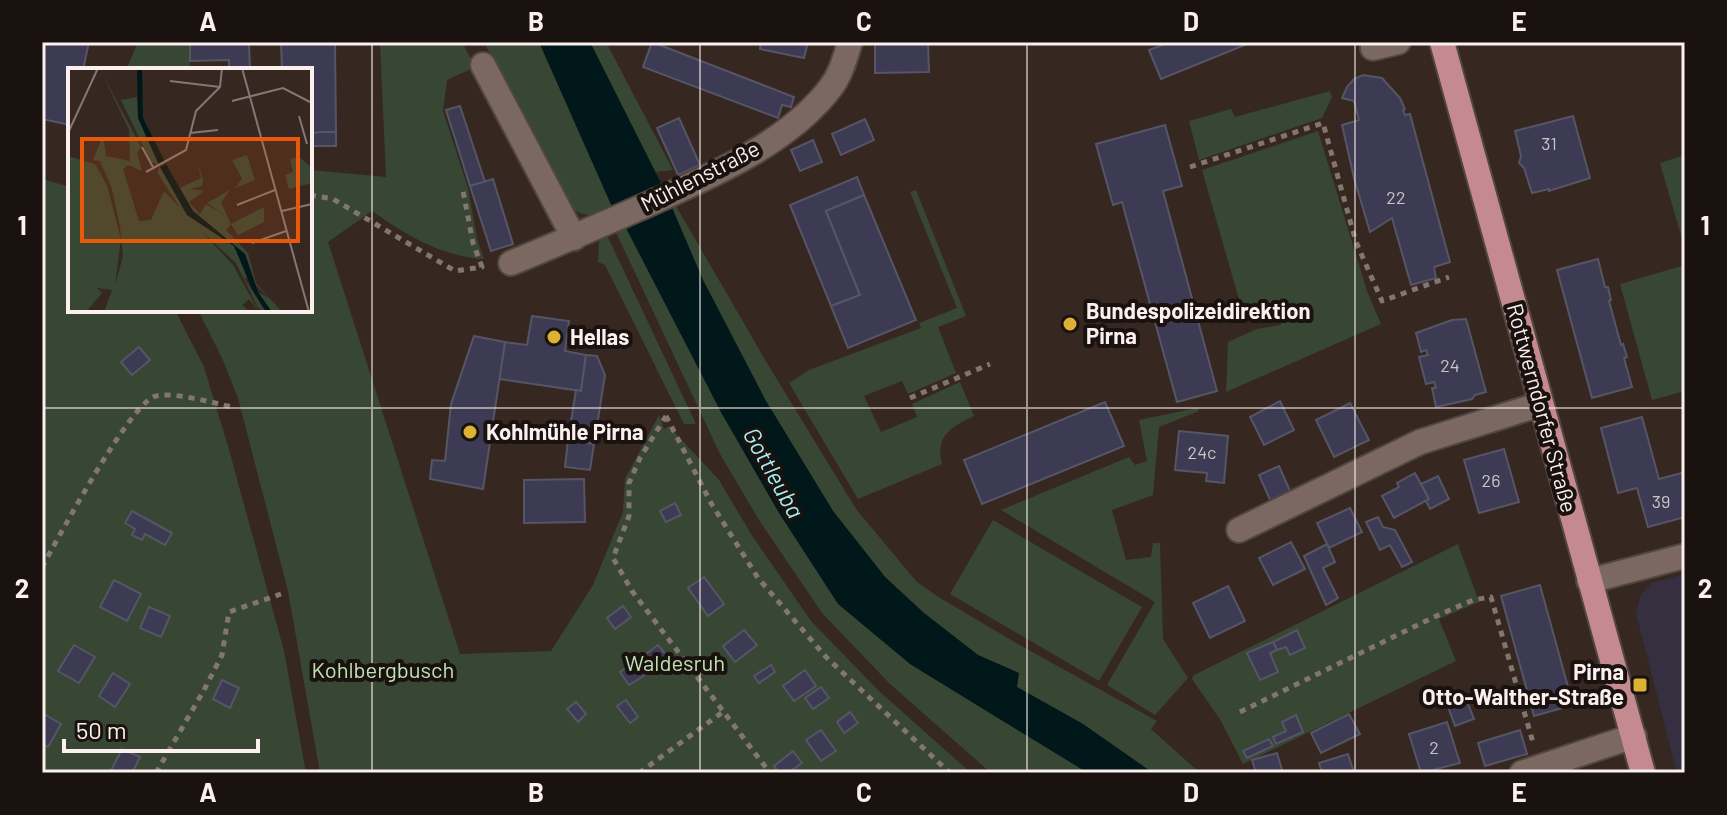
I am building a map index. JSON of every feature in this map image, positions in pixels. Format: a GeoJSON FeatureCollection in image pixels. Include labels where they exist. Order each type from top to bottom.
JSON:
{"type":"FeatureCollection","features":[{"type":"Feature","properties":{"kind":"main road","name":"Rottwerndorfer Straße"},"geometry":{"type":"LineString","coordinates":[[1442,42],[1643,773]]}},
{"type":"Feature","properties":{"kind":"street","name":"Mühlenstraße"},"geometry":{"type":"LineString","coordinates":[[511,263],[574,238],[740,160],[813,108],[843,67],[850,42]]}},
{"type":"Feature","properties":{"kind":"street"},"geometry":{"type":"LineString","coordinates":[[1373,48],[1398,42]]}},
{"type":"Feature","properties":{"kind":"street"},"geometry":{"type":"LineString","coordinates":[[483,65],[574,238]]}},
{"type":"Feature","properties":{"kind":"street"},"geometry":{"type":"LineString","coordinates":[[1239,530],[1420,442],[1541,404]]}},
{"type":"Feature","properties":{"kind":"street"},"geometry":{"type":"LineString","coordinates":[[1589,581],[1685,556]]}},
{"type":"Feature","properties":{"kind":"street"},"geometry":{"type":"LineString","coordinates":[[1531,770],[1634,736]]}},
{"type":"Feature","properties":{"kind":"path"},"geometry":{"type":"LineString","coordinates":[[1190,167],[1323,123],[1356,242],[1382,301],[1449,277]]}},
{"type":"Feature","properties":{"kind":"path"},"geometry":{"type":"LineString","coordinates":[[312,195],[333,199],[455,271],[482,267],[473,243],[463,191]]}},
{"type":"Feature","properties":{"kind":"path"},"geometry":{"type":"LineString","coordinates":[[910,398],[990,364]]}},
{"type":"Feature","properties":{"kind":"path"},"geometry":{"type":"LineString","coordinates":[[42,567],[84,493],[140,408],[155,396],[177,396],[232,407]]}},
{"type":"Feature","properties":{"kind":"path"},"geometry":{"type":"LineString","coordinates":[[770,773],[632,591],[613,558],[629,516],[629,483],[640,458],[666,416],[711,503],[758,578],[826,657],[950,773]]}},
{"type":"Feature","properties":{"kind":"path"},"geometry":{"type":"LineString","coordinates":[[156,773],[222,655],[229,612],[281,594]]}},
{"type":"Feature","properties":{"kind":"path"},"geometry":{"type":"LineString","coordinates":[[1240,712],[1434,617],[1473,600],[1491,597],[1531,770]]}},
{"type":"Feature","properties":{"kind":"path"},"geometry":{"type":"LineString","coordinates":[[639,773],[724,711]]}},
{"type":"Feature","properties":{"kind":"shaded area"},"geometry":{"type":"Polygon","coordinates":[[[1685,574],[1685,773],[1677,773],[1636,613],[1641,594],[1652,583],[1685,574]]]}},
{"type":"Feature","properties":{"kind":"green space"},"geometry":{"type":"Polygon","coordinates":[[[138,42],[190,42],[190,68],[127,68],[138,42]]]}},
{"type":"Feature","properties":{"kind":"green space"},"geometry":{"type":"Polygon","coordinates":[[[380,42],[462,42],[475,67],[447,80],[443,111],[468,188],[477,239],[484,259],[454,254],[425,243],[372,211],[328,242],[460,654],[551,651],[593,585],[623,512],[625,479],[659,415],[664,429],[669,426],[719,480],[751,534],[811,621],[879,691],[971,773],[320,773],[288,591],[238,398],[199,312],[312,312],[312,170],[386,177],[380,42]]]}},
{"type":"Feature","properties":{"kind":"green space"},"geometry":{"type":"Polygon","coordinates":[[[484,42],[539,42],[613,209],[589,215],[579,213],[568,205],[484,42]]]}},
{"type":"Feature","properties":{"kind":"green space"},"geometry":{"type":"Polygon","coordinates":[[[590,42],[606,42],[673,170],[655,172],[590,42]]]}},
{"type":"Feature","properties":{"kind":"green space"},"geometry":{"type":"Polygon","coordinates":[[[1330,91],[1332,97],[1322,118],[1199,160],[1189,121],[1231,109],[1235,117],[1330,91]]]}},
{"type":"Feature","properties":{"kind":"green space"},"geometry":{"type":"Polygon","coordinates":[[[1318,131],[1367,291],[1381,324],[1226,392],[1228,342],[1257,329],[1281,325],[1279,309],[1251,308],[1240,303],[1202,170],[1318,131]]]}},
{"type":"Feature","properties":{"kind":"green space"},"geometry":{"type":"Polygon","coordinates":[[[1685,155],[1685,249],[1660,163],[1685,155]]]}},
{"type":"Feature","properties":{"kind":"green space"},"geometry":{"type":"Polygon","coordinates":[[[42,179],[68,186],[68,312],[176,312],[204,367],[284,651],[306,773],[42,773],[42,179]]]}},
{"type":"Feature","properties":{"kind":"green space"},"geometry":{"type":"Polygon","coordinates":[[[916,190],[966,316],[938,327],[956,373],[908,394],[902,381],[864,396],[881,432],[917,417],[912,404],[960,382],[974,416],[958,424],[943,439],[942,464],[858,499],[789,383],[809,370],[921,328],[919,323],[957,308],[910,192],[916,190]]]}},
{"type":"Feature","properties":{"kind":"green space"},"geometry":{"type":"Polygon","coordinates":[[[676,206],[856,509],[917,582],[1025,648],[1157,721],[1151,729],[1200,773],[1153,773],[1083,724],[1017,687],[1018,673],[978,655],[924,613],[885,577],[833,511],[766,401],[703,280],[672,208],[676,206]]]}},
{"type":"Feature","properties":{"kind":"green space"},"geometry":{"type":"Polygon","coordinates":[[[624,224],[722,414],[910,664],[1088,773],[991,773],[889,683],[822,613],[759,520],[720,454],[614,228],[624,224]]]}},
{"type":"Feature","properties":{"kind":"green space"},"geometry":{"type":"Polygon","coordinates":[[[606,233],[696,424],[684,424],[605,265],[598,262],[599,242],[606,233]]]}},
{"type":"Feature","properties":{"kind":"green space"},"geometry":{"type":"Polygon","coordinates":[[[1685,265],[1685,391],[1652,400],[1620,284],[1685,265]]]}},
{"type":"Feature","properties":{"kind":"green space"},"geometry":{"type":"Polygon","coordinates":[[[1197,408],[1199,411],[1159,427],[1153,495],[1112,510],[1126,560],[1151,557],[1153,543],[1160,543],[1163,639],[1188,678],[1155,715],[1107,685],[1155,602],[1001,510],[1129,457],[1135,465],[1147,461],[1139,420],[1197,408]]]}},
{"type":"Feature","properties":{"kind":"green space"},"geometry":{"type":"Polygon","coordinates":[[[993,520],[1142,607],[1099,681],[950,594],[993,520]]]}},
{"type":"Feature","properties":{"kind":"green space"},"geometry":{"type":"Polygon","coordinates":[[[1458,544],[1479,602],[1439,619],[1456,661],[1243,764],[1221,721],[1192,679],[1194,675],[1458,544]]]}},
{"type":"Feature","properties":{"kind":"water"},"geometry":{"type":"Polygon","coordinates":[[[539,42],[590,42],[663,187],[613,209],[539,42]]]}},
{"type":"Feature","properties":{"kind":"water","name":"Gottleuba"},"geometry":{"type":"Polygon","coordinates":[[[670,203],[703,280],[766,401],[833,511],[885,577],[924,613],[978,655],[1019,673],[1017,687],[1083,724],[1153,773],[1088,773],[910,664],[838,604],[779,513],[722,414],[624,224],[670,203]]]}},
{"type":"Feature","properties":{"kind":"building"},"geometry":{"type":"Polygon","coordinates":[[[44,42],[89,42],[83,68],[68,68],[68,125],[42,119],[44,42]]]}},
{"type":"Feature","properties":{"kind":"building"},"geometry":{"type":"Polygon","coordinates":[[[190,42],[249,42],[250,68],[229,68],[229,60],[190,61],[190,42]]]}},
{"type":"Feature","properties":{"kind":"building"},"geometry":{"type":"Polygon","coordinates":[[[281,42],[335,42],[336,132],[312,134],[312,68],[282,68],[281,42]]]}},
{"type":"Feature","properties":{"kind":"building"},"geometry":{"type":"Polygon","coordinates":[[[652,42],[794,97],[791,107],[782,105],[778,118],[643,67],[652,42]]]}},
{"type":"Feature","properties":{"kind":"building"},"geometry":{"type":"Polygon","coordinates":[[[761,42],[808,42],[804,58],[760,49],[761,42]]]}},
{"type":"Feature","properties":{"kind":"building"},"geometry":{"type":"Polygon","coordinates":[[[875,42],[928,42],[929,72],[875,73],[875,42]]]}},
{"type":"Feature","properties":{"kind":"building"},"geometry":{"type":"Polygon","coordinates":[[[1170,42],[1252,42],[1161,79],[1149,50],[1170,42]]]}},
{"type":"Feature","properties":{"kind":"building"},"geometry":{"type":"Polygon","coordinates":[[[1363,75],[1382,78],[1400,98],[1405,115],[1410,114],[1450,262],[1434,267],[1436,278],[1411,285],[1392,218],[1370,232],[1342,125],[1359,120],[1354,101],[1342,98],[1354,79],[1363,75]]]}},
{"type":"Feature","properties":{"kind":"building"},"geometry":{"type":"Polygon","coordinates":[[[460,106],[485,182],[470,186],[446,110],[460,106]]]}},
{"type":"Feature","properties":{"kind":"building"},"geometry":{"type":"Polygon","coordinates":[[[1573,116],[1590,178],[1532,193],[1524,168],[1519,163],[1521,156],[1515,131],[1573,116]]]}},
{"type":"Feature","properties":{"kind":"building"},"geometry":{"type":"Polygon","coordinates":[[[679,118],[700,165],[678,175],[657,128],[679,118]]]}},
{"type":"Feature","properties":{"kind":"building"},"geometry":{"type":"Polygon","coordinates":[[[865,119],[874,140],[841,155],[832,134],[865,119]]]}},
{"type":"Feature","properties":{"kind":"building"},"geometry":{"type":"Polygon","coordinates":[[[1165,125],[1182,186],[1163,191],[1217,391],[1177,402],[1122,202],[1113,205],[1096,144],[1165,125]]]}},
{"type":"Feature","properties":{"kind":"building"},"geometry":{"type":"Polygon","coordinates":[[[336,132],[336,146],[312,146],[312,134],[336,132]]]}},
{"type":"Feature","properties":{"kind":"building"},"geometry":{"type":"Polygon","coordinates":[[[813,140],[822,162],[800,171],[791,150],[813,140]]]}},
{"type":"Feature","properties":{"kind":"building"},"geometry":{"type":"Polygon","coordinates":[[[857,177],[864,195],[826,211],[860,295],[831,306],[790,205],[857,177]]]}},
{"type":"Feature","properties":{"kind":"building"},"geometry":{"type":"Polygon","coordinates":[[[493,179],[513,244],[491,251],[470,186],[493,179]]]}},
{"type":"Feature","properties":{"kind":"building"},"geometry":{"type":"Polygon","coordinates":[[[864,195],[916,320],[848,348],[831,306],[860,295],[826,211],[864,195]]]}},
{"type":"Feature","properties":{"kind":"building"},"geometry":{"type":"Polygon","coordinates":[[[1598,259],[1627,357],[1624,358],[1632,387],[1592,398],[1557,270],[1598,259]]]}},
{"type":"Feature","properties":{"kind":"building"},"geometry":{"type":"Polygon","coordinates":[[[532,316],[569,321],[565,351],[586,355],[581,391],[499,379],[505,342],[527,345],[532,316]]]}},
{"type":"Feature","properties":{"kind":"building"},"geometry":{"type":"Polygon","coordinates":[[[1466,319],[1486,392],[1472,399],[1436,407],[1432,388],[1436,388],[1434,382],[1426,384],[1419,357],[1428,355],[1426,350],[1421,352],[1416,333],[1452,320],[1466,319]]]}},
{"type":"Feature","properties":{"kind":"building","name":"Kohlmühle Pirna"},"geometry":{"type":"Polygon","coordinates":[[[474,336],[505,342],[483,489],[430,479],[432,460],[445,461],[451,404],[474,336]]]}},
{"type":"Feature","properties":{"kind":"building"},"geometry":{"type":"Polygon","coordinates":[[[139,347],[150,360],[132,375],[121,362],[139,347]]]}},
{"type":"Feature","properties":{"kind":"building"},"geometry":{"type":"Polygon","coordinates":[[[586,355],[597,356],[605,375],[594,444],[568,440],[576,390],[581,391],[586,355]]]}},
{"type":"Feature","properties":{"kind":"building"},"geometry":{"type":"Polygon","coordinates":[[[1280,401],[1294,430],[1264,445],[1250,417],[1280,401]]]}},
{"type":"Feature","properties":{"kind":"building"},"geometry":{"type":"Polygon","coordinates":[[[1105,402],[1124,446],[982,504],[964,460],[1105,402]]]}},
{"type":"Feature","properties":{"kind":"building"},"geometry":{"type":"Polygon","coordinates":[[[1350,403],[1369,440],[1334,457],[1316,420],[1350,403]]]}},
{"type":"Feature","properties":{"kind":"building"},"geometry":{"type":"Polygon","coordinates":[[[1642,417],[1659,479],[1685,472],[1685,517],[1648,527],[1637,488],[1618,493],[1601,428],[1642,417]]]}},
{"type":"Feature","properties":{"kind":"building"},"geometry":{"type":"Polygon","coordinates":[[[1179,431],[1228,436],[1224,483],[1206,481],[1207,473],[1175,470],[1179,431]]]}},
{"type":"Feature","properties":{"kind":"building"},"geometry":{"type":"Polygon","coordinates":[[[568,440],[594,444],[590,470],[565,467],[568,440]]]}},
{"type":"Feature","properties":{"kind":"building"},"geometry":{"type":"Polygon","coordinates":[[[1504,449],[1519,502],[1479,513],[1464,460],[1504,449]]]}},
{"type":"Feature","properties":{"kind":"building"},"geometry":{"type":"Polygon","coordinates":[[[1279,466],[1291,493],[1271,502],[1259,475],[1279,466]]]}},
{"type":"Feature","properties":{"kind":"building"},"geometry":{"type":"Polygon","coordinates":[[[1415,473],[1429,499],[1394,518],[1382,496],[1415,473]]]}},
{"type":"Feature","properties":{"kind":"building"},"geometry":{"type":"Polygon","coordinates":[[[1438,476],[1449,499],[1430,509],[1426,501],[1429,499],[1421,484],[1438,476]]]}},
{"type":"Feature","properties":{"kind":"building"},"geometry":{"type":"Polygon","coordinates":[[[584,479],[585,522],[524,523],[524,480],[584,479]]]}},
{"type":"Feature","properties":{"kind":"building"},"geometry":{"type":"Polygon","coordinates":[[[675,503],[681,515],[666,522],[660,511],[675,503]]]}},
{"type":"Feature","properties":{"kind":"building"},"geometry":{"type":"Polygon","coordinates":[[[1350,508],[1362,532],[1329,548],[1317,523],[1350,508]]]}},
{"type":"Feature","properties":{"kind":"building"},"geometry":{"type":"Polygon","coordinates":[[[132,511],[172,533],[165,545],[145,534],[142,540],[132,535],[135,529],[125,523],[132,511]]]}},
{"type":"Feature","properties":{"kind":"building"},"geometry":{"type":"Polygon","coordinates":[[[1378,517],[1383,527],[1395,530],[1412,562],[1402,567],[1390,545],[1380,550],[1366,522],[1378,517]]]}},
{"type":"Feature","properties":{"kind":"building"},"geometry":{"type":"Polygon","coordinates":[[[1291,542],[1305,569],[1273,585],[1259,558],[1291,542]]]}},
{"type":"Feature","properties":{"kind":"building"},"geometry":{"type":"Polygon","coordinates":[[[1327,544],[1335,562],[1323,568],[1338,598],[1326,605],[1304,556],[1327,544]]]}},
{"type":"Feature","properties":{"kind":"building"},"geometry":{"type":"Polygon","coordinates":[[[704,577],[724,604],[708,616],[688,588],[704,577]]]}},
{"type":"Feature","properties":{"kind":"building"},"geometry":{"type":"Polygon","coordinates":[[[114,580],[141,594],[127,621],[100,607],[114,580]]]}},
{"type":"Feature","properties":{"kind":"building"},"geometry":{"type":"Polygon","coordinates":[[[1540,585],[1573,705],[1534,716],[1501,596],[1540,585]]]}},
{"type":"Feature","properties":{"kind":"building"},"geometry":{"type":"Polygon","coordinates":[[[1228,586],[1245,621],[1210,638],[1193,603],[1228,586]]]}},
{"type":"Feature","properties":{"kind":"building"},"geometry":{"type":"Polygon","coordinates":[[[623,606],[631,617],[615,629],[607,618],[623,606]]]}},
{"type":"Feature","properties":{"kind":"building"},"geometry":{"type":"Polygon","coordinates":[[[149,607],[170,616],[161,637],[140,628],[149,607]]]}},
{"type":"Feature","properties":{"kind":"building"},"geometry":{"type":"Polygon","coordinates":[[[744,630],[757,645],[735,662],[723,646],[744,630]]]}},
{"type":"Feature","properties":{"kind":"building"},"geometry":{"type":"Polygon","coordinates":[[[1297,630],[1305,648],[1290,655],[1286,647],[1277,650],[1273,642],[1297,630]]]}},
{"type":"Feature","properties":{"kind":"building"},"geometry":{"type":"Polygon","coordinates":[[[1273,642],[1277,650],[1270,653],[1278,672],[1260,680],[1247,653],[1273,642]]]}},
{"type":"Feature","properties":{"kind":"building"},"geometry":{"type":"Polygon","coordinates":[[[74,645],[95,657],[79,683],[58,671],[74,645]]]}},
{"type":"Feature","properties":{"kind":"building"},"geometry":{"type":"Polygon","coordinates":[[[658,645],[668,657],[651,669],[642,657],[658,645]]]}},
{"type":"Feature","properties":{"kind":"building"},"geometry":{"type":"Polygon","coordinates":[[[636,661],[645,675],[629,685],[620,672],[636,661]]]}},
{"type":"Feature","properties":{"kind":"building"},"geometry":{"type":"Polygon","coordinates":[[[771,665],[775,672],[759,683],[754,676],[771,665]]]}},
{"type":"Feature","properties":{"kind":"building"},"geometry":{"type":"Polygon","coordinates":[[[805,670],[816,686],[794,701],[783,686],[805,670]]]}},
{"type":"Feature","properties":{"kind":"building"},"geometry":{"type":"Polygon","coordinates":[[[113,673],[130,684],[115,707],[99,696],[113,673]]]}},
{"type":"Feature","properties":{"kind":"building"},"geometry":{"type":"Polygon","coordinates":[[[222,680],[239,688],[230,708],[213,699],[222,680]]]}},
{"type":"Feature","properties":{"kind":"building"},"geometry":{"type":"Polygon","coordinates":[[[821,687],[829,698],[813,709],[805,698],[821,687]]]}},
{"type":"Feature","properties":{"kind":"building"},"geometry":{"type":"Polygon","coordinates":[[[1464,694],[1474,719],[1455,726],[1446,701],[1464,694]]]}},
{"type":"Feature","properties":{"kind":"building"},"geometry":{"type":"Polygon","coordinates":[[[626,700],[638,717],[630,723],[617,706],[626,700]]]}},
{"type":"Feature","properties":{"kind":"building"},"geometry":{"type":"Polygon","coordinates":[[[576,702],[586,714],[578,722],[567,709],[576,702]]]}},
{"type":"Feature","properties":{"kind":"building"},"geometry":{"type":"Polygon","coordinates":[[[850,712],[858,723],[844,733],[837,722],[850,712]]]}},
{"type":"Feature","properties":{"kind":"building"},"geometry":{"type":"Polygon","coordinates":[[[44,714],[61,724],[48,747],[42,744],[44,714]]]}},
{"type":"Feature","properties":{"kind":"building"},"geometry":{"type":"Polygon","coordinates":[[[1349,714],[1360,734],[1321,753],[1311,733],[1349,714]]]}},
{"type":"Feature","properties":{"kind":"building"},"geometry":{"type":"Polygon","coordinates":[[[1296,715],[1303,732],[1276,744],[1273,737],[1286,731],[1282,722],[1296,715]]]}},
{"type":"Feature","properties":{"kind":"building"},"geometry":{"type":"Polygon","coordinates":[[[1447,722],[1460,763],[1421,773],[1409,734],[1447,722]]]}},
{"type":"Feature","properties":{"kind":"building"},"geometry":{"type":"Polygon","coordinates":[[[821,730],[836,751],[821,761],[806,740],[821,730]]]}},
{"type":"Feature","properties":{"kind":"building"},"geometry":{"type":"Polygon","coordinates":[[[1520,730],[1527,754],[1485,766],[1478,743],[1520,730]]]}},
{"type":"Feature","properties":{"kind":"building"},"geometry":{"type":"Polygon","coordinates":[[[1269,739],[1273,746],[1247,758],[1243,751],[1269,739]]]}},
{"type":"Feature","properties":{"kind":"building"},"geometry":{"type":"Polygon","coordinates":[[[122,749],[140,757],[132,773],[110,773],[122,749]]]}},
{"type":"Feature","properties":{"kind":"building"},"geometry":{"type":"Polygon","coordinates":[[[793,751],[802,763],[788,773],[779,773],[774,766],[793,751]]]}},
{"type":"Feature","properties":{"kind":"building"},"geometry":{"type":"Polygon","coordinates":[[[1277,753],[1283,773],[1256,773],[1252,760],[1277,753]]]}},
{"type":"Feature","properties":{"kind":"building"},"geometry":{"type":"Polygon","coordinates":[[[1348,754],[1354,773],[1322,773],[1319,763],[1348,754]]]}},
{"type":"Feature","properties":{"kind":"place","name":"Bundespolizeidirektion Pirna"},"geometry":{"type":"Point","coordinates":[1070,324]}},
{"type":"Feature","properties":{"kind":"place","name":"Hellas"},"geometry":{"type":"Point","coordinates":[554,337]}},
{"type":"Feature","properties":{"kind":"place","name":"Kohlmühle Pirna"},"geometry":{"type":"Point","coordinates":[470,432]}},
{"type":"Feature","properties":{"kind":"place","name":"Pirna Otto-Walther-Straße"},"geometry":{"type":"Point","coordinates":[1640,685]}},
{"type":"Feature","properties":{"kind":"park label","name":"Waldesruh"},"geometry":{"type":"Point","coordinates":[675,663]}},
{"type":"Feature","properties":{"kind":"park label","name":"Kohlbergbusch"},"geometry":{"type":"Point","coordinates":[383,670]}}]}
